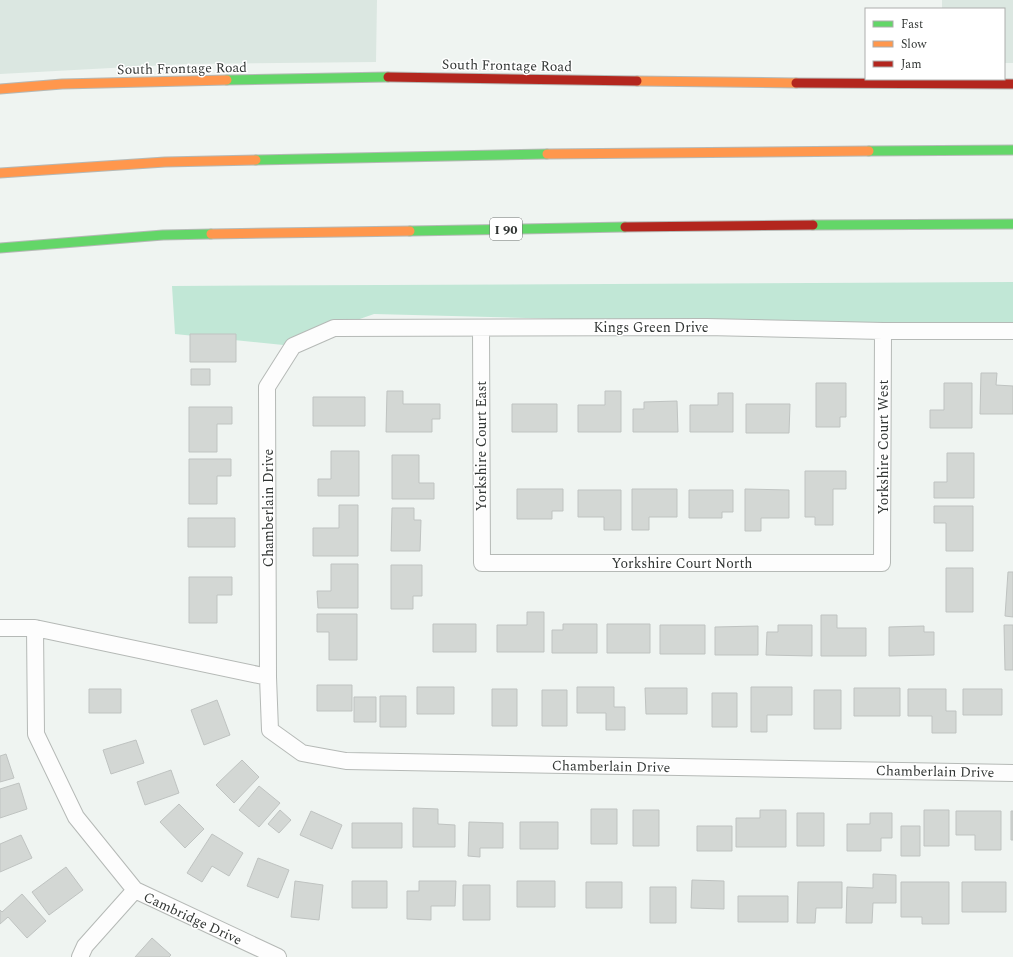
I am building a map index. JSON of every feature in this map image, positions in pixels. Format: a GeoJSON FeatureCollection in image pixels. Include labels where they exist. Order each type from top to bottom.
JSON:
{"type":"FeatureCollection","features":[{"type":"Feature","properties":{"kind":"main road","name":"South Frontage Road"},"geometry":{"type":"LineString","coordinates":[[0,89],[62,84],[386,77],[675,82],[1013,84]]}},
{"type":"Feature","properties":{"kind":"main road"},"geometry":{"type":"LineString","coordinates":[[0,172],[165,162],[613,153],[1013,150]]}},
{"type":"Feature","properties":{"kind":"main road","name":"I 90"},"geometry":{"type":"LineString","coordinates":[[0,248],[163,235],[605,227],[1013,224]]}},
{"type":"Feature","properties":{"kind":"street","name":"Kings Green Drive"},"geometry":{"type":"LineString","coordinates":[[293,346],[334,328],[706,327],[883,331],[1013,331]]}},
{"type":"Feature","properties":{"kind":"street","name":"Yorkshire Court East"},"geometry":{"type":"LineString","coordinates":[[481,328],[482,563]]}},
{"type":"Feature","properties":{"kind":"street","name":"Yorkshire Court West"},"geometry":{"type":"LineString","coordinates":[[882,563],[883,331]]}},
{"type":"Feature","properties":{"kind":"street","name":"Chamberlain Drive"},"geometry":{"type":"LineString","coordinates":[[293,346],[267,387],[268,677],[270,730],[302,753],[346,762],[1013,773]]}},
{"type":"Feature","properties":{"kind":"street","name":"Yorkshire Court North"},"geometry":{"type":"LineString","coordinates":[[482,563],[882,563]]}},
{"type":"Feature","properties":{"kind":"street"},"geometry":{"type":"LineString","coordinates":[[0,628],[35,628],[268,677]]}},
{"type":"Feature","properties":{"kind":"street","name":"Cambridge Drive"},"geometry":{"type":"LineString","coordinates":[[35,628],[36,734],[76,817],[135,890],[278,957]]}},
{"type":"Feature","properties":{"kind":"street"},"geometry":{"type":"LineString","coordinates":[[80,957],[85,946],[135,890]]}},
{"type":"Feature","properties":{"kind":"shaded area"},"geometry":{"type":"Polygon","coordinates":[[[0,0],[377,0],[376,62],[185,64],[0,74],[0,0]]]}},
{"type":"Feature","properties":{"kind":"shaded area"},"geometry":{"type":"Polygon","coordinates":[[[942,0],[1013,0],[1013,63],[1005,63],[1005,8],[942,8],[942,0]]]}},
{"type":"Feature","properties":{"kind":"green space"},"geometry":{"type":"Polygon","coordinates":[[[1013,282],[1013,331],[374,314],[334,328],[293,346],[175,334],[172,286],[1013,282]]]}},
{"type":"Feature","properties":{"kind":"building"},"geometry":{"type":"Polygon","coordinates":[[[190,334],[236,334],[236,362],[190,362],[190,334]]]}},
{"type":"Feature","properties":{"kind":"building"},"geometry":{"type":"Polygon","coordinates":[[[191,369],[210,369],[210,385],[191,385],[191,369]]]}},
{"type":"Feature","properties":{"kind":"building"},"geometry":{"type":"Polygon","coordinates":[[[981,373],[997,373],[996,385],[1013,386],[1013,414],[980,414],[981,373]]]}},
{"type":"Feature","properties":{"kind":"building"},"geometry":{"type":"Polygon","coordinates":[[[816,383],[846,383],[846,417],[840,417],[840,427],[816,427],[816,383]]]}},
{"type":"Feature","properties":{"kind":"building"},"geometry":{"type":"Polygon","coordinates":[[[944,383],[972,383],[972,428],[930,428],[930,410],[944,410],[944,383]]]}},
{"type":"Feature","properties":{"kind":"building"},"geometry":{"type":"Polygon","coordinates":[[[387,391],[403,391],[403,404],[440,404],[440,419],[432,419],[432,432],[386,432],[387,391]]]}},
{"type":"Feature","properties":{"kind":"building"},"geometry":{"type":"Polygon","coordinates":[[[605,391],[621,391],[621,432],[578,432],[578,405],[605,405],[605,391]]]}},
{"type":"Feature","properties":{"kind":"building"},"geometry":{"type":"Polygon","coordinates":[[[718,393],[733,393],[733,432],[690,432],[690,405],[718,405],[718,393]]]}},
{"type":"Feature","properties":{"kind":"building"},"geometry":{"type":"Polygon","coordinates":[[[313,397],[365,397],[365,426],[313,426],[313,397]]]}},
{"type":"Feature","properties":{"kind":"building"},"geometry":{"type":"Polygon","coordinates":[[[677,401],[678,432],[633,432],[633,409],[644,409],[644,402],[677,401]]]}},
{"type":"Feature","properties":{"kind":"building"},"geometry":{"type":"Polygon","coordinates":[[[512,404],[557,404],[557,432],[512,432],[512,404]]]}},
{"type":"Feature","properties":{"kind":"building"},"geometry":{"type":"Polygon","coordinates":[[[746,404],[790,404],[789,433],[746,433],[746,404]]]}},
{"type":"Feature","properties":{"kind":"building"},"geometry":{"type":"Polygon","coordinates":[[[189,407],[232,407],[232,424],[217,424],[217,452],[189,452],[189,407]]]}},
{"type":"Feature","properties":{"kind":"building"},"geometry":{"type":"Polygon","coordinates":[[[331,451],[359,451],[359,496],[318,496],[318,479],[331,479],[331,451]]]}},
{"type":"Feature","properties":{"kind":"building"},"geometry":{"type":"Polygon","coordinates":[[[947,453],[974,453],[974,498],[934,498],[934,482],[947,482],[947,453]]]}},
{"type":"Feature","properties":{"kind":"building"},"geometry":{"type":"Polygon","coordinates":[[[392,455],[419,455],[419,483],[434,483],[434,499],[392,499],[392,455]]]}},
{"type":"Feature","properties":{"kind":"building"},"geometry":{"type":"Polygon","coordinates":[[[189,459],[231,459],[231,476],[217,476],[217,504],[189,504],[189,459]]]}},
{"type":"Feature","properties":{"kind":"building"},"geometry":{"type":"Polygon","coordinates":[[[805,471],[846,471],[846,489],[833,489],[833,525],[815,525],[815,517],[805,517],[805,471]]]}},
{"type":"Feature","properties":{"kind":"building"},"geometry":{"type":"Polygon","coordinates":[[[517,489],[563,489],[563,511],[552,511],[552,519],[517,519],[517,489]]]}},
{"type":"Feature","properties":{"kind":"building"},"geometry":{"type":"Polygon","coordinates":[[[632,489],[677,489],[677,517],[649,517],[649,530],[632,530],[632,489]]]}},
{"type":"Feature","properties":{"kind":"building"},"geometry":{"type":"Polygon","coordinates":[[[745,489],[789,490],[789,518],[761,518],[761,531],[745,531],[745,489]]]}},
{"type":"Feature","properties":{"kind":"building"},"geometry":{"type":"Polygon","coordinates":[[[578,490],[621,490],[621,530],[604,530],[604,517],[578,517],[578,490]]]}},
{"type":"Feature","properties":{"kind":"building"},"geometry":{"type":"Polygon","coordinates":[[[689,490],[733,490],[733,512],[722,512],[722,518],[689,518],[689,490]]]}},
{"type":"Feature","properties":{"kind":"building"},"geometry":{"type":"Polygon","coordinates":[[[339,505],[358,505],[358,556],[313,556],[313,528],[339,528],[339,505]]]}},
{"type":"Feature","properties":{"kind":"building"},"geometry":{"type":"Polygon","coordinates":[[[934,506],[973,506],[973,551],[946,551],[946,523],[934,523],[934,506]]]}},
{"type":"Feature","properties":{"kind":"building"},"geometry":{"type":"Polygon","coordinates":[[[392,508],[414,508],[414,520],[421,520],[420,551],[391,551],[392,508]]]}},
{"type":"Feature","properties":{"kind":"building"},"geometry":{"type":"Polygon","coordinates":[[[188,518],[235,518],[235,547],[188,547],[188,518]]]}},
{"type":"Feature","properties":{"kind":"building"},"geometry":{"type":"Polygon","coordinates":[[[331,564],[358,564],[358,608],[318,608],[317,591],[331,591],[331,564]]]}},
{"type":"Feature","properties":{"kind":"building"},"geometry":{"type":"Polygon","coordinates":[[[391,565],[422,565],[422,596],[413,596],[413,609],[391,609],[391,565]]]}},
{"type":"Feature","properties":{"kind":"building"},"geometry":{"type":"Polygon","coordinates":[[[946,568],[973,568],[973,612],[946,612],[946,568]]]}},
{"type":"Feature","properties":{"kind":"building"},"geometry":{"type":"Polygon","coordinates":[[[1008,572],[1013,572],[1013,617],[1005,616],[1008,572]]]}},
{"type":"Feature","properties":{"kind":"building"},"geometry":{"type":"Polygon","coordinates":[[[189,577],[232,577],[232,595],[217,595],[217,623],[189,623],[189,577]]]}},
{"type":"Feature","properties":{"kind":"building"},"geometry":{"type":"Polygon","coordinates":[[[527,612],[544,612],[544,652],[497,652],[497,625],[527,625],[527,612]]]}},
{"type":"Feature","properties":{"kind":"building"},"geometry":{"type":"Polygon","coordinates":[[[317,614],[357,614],[357,660],[329,660],[329,632],[317,632],[317,614]]]}},
{"type":"Feature","properties":{"kind":"building"},"geometry":{"type":"Polygon","coordinates":[[[821,615],[837,615],[837,628],[866,628],[866,656],[821,656],[821,615]]]}},
{"type":"Feature","properties":{"kind":"building"},"geometry":{"type":"Polygon","coordinates":[[[433,624],[476,624],[476,652],[433,652],[433,624]]]}},
{"type":"Feature","properties":{"kind":"building"},"geometry":{"type":"Polygon","coordinates":[[[563,624],[597,624],[597,653],[552,653],[552,630],[563,630],[563,624]]]}},
{"type":"Feature","properties":{"kind":"building"},"geometry":{"type":"Polygon","coordinates":[[[607,624],[650,624],[650,653],[607,653],[607,624]]]}},
{"type":"Feature","properties":{"kind":"building"},"geometry":{"type":"Polygon","coordinates":[[[660,625],[705,625],[705,654],[660,654],[660,625]]]}},
{"type":"Feature","properties":{"kind":"building"},"geometry":{"type":"Polygon","coordinates":[[[778,625],[812,625],[812,656],[766,655],[767,632],[778,632],[778,625]]]}},
{"type":"Feature","properties":{"kind":"building"},"geometry":{"type":"Polygon","coordinates":[[[1004,625],[1013,625],[1013,670],[1005,670],[1004,625]]]}},
{"type":"Feature","properties":{"kind":"building"},"geometry":{"type":"Polygon","coordinates":[[[758,626],[758,655],[715,655],[715,627],[758,626]]]}},
{"type":"Feature","properties":{"kind":"building"},"geometry":{"type":"Polygon","coordinates":[[[924,626],[924,632],[934,632],[934,655],[889,656],[889,627],[924,626]]]}},
{"type":"Feature","properties":{"kind":"building"},"geometry":{"type":"Polygon","coordinates":[[[317,685],[352,685],[352,711],[317,711],[317,685]]]}},
{"type":"Feature","properties":{"kind":"building"},"geometry":{"type":"Polygon","coordinates":[[[417,687],[454,687],[454,714],[417,714],[417,687]]]}},
{"type":"Feature","properties":{"kind":"building"},"geometry":{"type":"Polygon","coordinates":[[[577,687],[614,687],[614,707],[625,707],[625,730],[606,730],[606,713],[577,713],[577,687]]]}},
{"type":"Feature","properties":{"kind":"building"},"geometry":{"type":"Polygon","coordinates":[[[751,687],[792,687],[792,715],[767,715],[767,732],[751,732],[751,687]]]}},
{"type":"Feature","properties":{"kind":"building"},"geometry":{"type":"Polygon","coordinates":[[[645,688],[687,688],[687,714],[646,714],[645,688]]]}},
{"type":"Feature","properties":{"kind":"building"},"geometry":{"type":"Polygon","coordinates":[[[854,688],[900,688],[900,716],[854,716],[854,688]]]}},
{"type":"Feature","properties":{"kind":"building"},"geometry":{"type":"Polygon","coordinates":[[[89,689],[121,689],[121,713],[89,713],[89,689]]]}},
{"type":"Feature","properties":{"kind":"building"},"geometry":{"type":"Polygon","coordinates":[[[492,689],[517,689],[517,726],[492,726],[492,689]]]}},
{"type":"Feature","properties":{"kind":"building"},"geometry":{"type":"Polygon","coordinates":[[[908,689],[946,689],[946,711],[956,711],[956,733],[932,733],[932,716],[908,716],[908,689]]]}},
{"type":"Feature","properties":{"kind":"building"},"geometry":{"type":"Polygon","coordinates":[[[963,689],[1002,689],[1002,715],[963,715],[963,689]]]}},
{"type":"Feature","properties":{"kind":"building"},"geometry":{"type":"Polygon","coordinates":[[[542,690],[567,690],[567,726],[542,726],[542,690]]]}},
{"type":"Feature","properties":{"kind":"building"},"geometry":{"type":"Polygon","coordinates":[[[814,690],[841,690],[841,729],[814,729],[814,690]]]}},
{"type":"Feature","properties":{"kind":"building"},"geometry":{"type":"Polygon","coordinates":[[[712,693],[737,693],[737,727],[712,727],[712,693]]]}},
{"type":"Feature","properties":{"kind":"building"},"geometry":{"type":"Polygon","coordinates":[[[380,696],[406,696],[406,727],[380,727],[380,696]]]}},
{"type":"Feature","properties":{"kind":"building"},"geometry":{"type":"Polygon","coordinates":[[[354,697],[376,697],[376,722],[354,722],[354,697]]]}},
{"type":"Feature","properties":{"kind":"building"},"geometry":{"type":"Polygon","coordinates":[[[217,700],[230,735],[204,745],[191,710],[217,700]]]}},
{"type":"Feature","properties":{"kind":"building"},"geometry":{"type":"Polygon","coordinates":[[[136,740],[144,763],[111,774],[103,750],[136,740]]]}},
{"type":"Feature","properties":{"kind":"building"},"geometry":{"type":"Polygon","coordinates":[[[6,754],[14,778],[0,782],[0,756],[6,754]]]}},
{"type":"Feature","properties":{"kind":"building"},"geometry":{"type":"Polygon","coordinates":[[[242,760],[259,777],[234,803],[216,785],[242,760]]]}},
{"type":"Feature","properties":{"kind":"building"},"geometry":{"type":"Polygon","coordinates":[[[171,770],[179,793],[145,805],[137,782],[171,770]]]}},
{"type":"Feature","properties":{"kind":"building"},"geometry":{"type":"Polygon","coordinates":[[[19,783],[27,809],[0,818],[0,789],[19,783]]]}},
{"type":"Feature","properties":{"kind":"building"},"geometry":{"type":"Polygon","coordinates":[[[259,786],[280,803],[259,827],[239,810],[259,786]]]}},
{"type":"Feature","properties":{"kind":"building"},"geometry":{"type":"Polygon","coordinates":[[[179,804],[204,829],[185,848],[160,822],[179,804]]]}},
{"type":"Feature","properties":{"kind":"building"},"geometry":{"type":"Polygon","coordinates":[[[413,808],[438,809],[438,824],[455,825],[455,847],[413,847],[413,808]]]}},
{"type":"Feature","properties":{"kind":"building"},"geometry":{"type":"Polygon","coordinates":[[[591,809],[617,809],[617,844],[591,844],[591,809]]]}},
{"type":"Feature","properties":{"kind":"building"},"geometry":{"type":"Polygon","coordinates":[[[280,810],[291,820],[279,833],[268,824],[280,810]]]}},
{"type":"Feature","properties":{"kind":"building"},"geometry":{"type":"Polygon","coordinates":[[[633,810],[659,810],[659,846],[633,846],[633,810]]]}},
{"type":"Feature","properties":{"kind":"building"},"geometry":{"type":"Polygon","coordinates":[[[760,810],[786,810],[786,847],[736,847],[736,818],[760,818],[760,810]]]}},
{"type":"Feature","properties":{"kind":"building"},"geometry":{"type":"Polygon","coordinates":[[[924,810],[949,810],[949,846],[924,846],[924,810]]]}},
{"type":"Feature","properties":{"kind":"building"},"geometry":{"type":"Polygon","coordinates":[[[311,811],[342,825],[332,849],[300,835],[311,811]]]}},
{"type":"Feature","properties":{"kind":"building"},"geometry":{"type":"Polygon","coordinates":[[[956,811],[1001,811],[1001,850],[975,850],[975,835],[956,835],[956,811]]]}},
{"type":"Feature","properties":{"kind":"building"},"geometry":{"type":"Polygon","coordinates":[[[1011,811],[1013,811],[1013,840],[1011,840],[1011,811]]]}},
{"type":"Feature","properties":{"kind":"building"},"geometry":{"type":"Polygon","coordinates":[[[797,813],[824,813],[824,846],[797,846],[797,813]]]}},
{"type":"Feature","properties":{"kind":"building"},"geometry":{"type":"Polygon","coordinates":[[[870,813],[892,813],[892,838],[881,838],[881,851],[847,851],[847,824],[870,824],[870,813]]]}},
{"type":"Feature","properties":{"kind":"building"},"geometry":{"type":"Polygon","coordinates":[[[469,822],[503,823],[503,848],[480,848],[480,857],[468,856],[469,822]]]}},
{"type":"Feature","properties":{"kind":"building"},"geometry":{"type":"Polygon","coordinates":[[[520,822],[558,822],[558,849],[520,849],[520,822]]]}},
{"type":"Feature","properties":{"kind":"building"},"geometry":{"type":"Polygon","coordinates":[[[352,823],[402,823],[402,848],[352,848],[352,823]]]}},
{"type":"Feature","properties":{"kind":"building"},"geometry":{"type":"Polygon","coordinates":[[[697,826],[732,826],[732,851],[697,851],[697,826]]]}},
{"type":"Feature","properties":{"kind":"building"},"geometry":{"type":"Polygon","coordinates":[[[901,826],[920,826],[920,856],[901,856],[901,826]]]}},
{"type":"Feature","properties":{"kind":"building"},"geometry":{"type":"Polygon","coordinates":[[[212,834],[243,853],[229,876],[212,866],[202,882],[187,873],[212,834]]]}},
{"type":"Feature","properties":{"kind":"building"},"geometry":{"type":"Polygon","coordinates":[[[21,835],[32,858],[0,872],[0,844],[21,835]]]}},
{"type":"Feature","properties":{"kind":"building"},"geometry":{"type":"Polygon","coordinates":[[[258,858],[289,870],[278,898],[247,886],[258,858]]]}},
{"type":"Feature","properties":{"kind":"building"},"geometry":{"type":"Polygon","coordinates":[[[66,867],[83,890],[49,915],[32,892],[66,867]]]}},
{"type":"Feature","properties":{"kind":"building"},"geometry":{"type":"Polygon","coordinates":[[[873,874],[896,875],[896,903],[873,903],[872,923],[846,923],[847,887],[873,888],[873,874]]]}},
{"type":"Feature","properties":{"kind":"building"},"geometry":{"type":"Polygon","coordinates":[[[692,880],[724,881],[724,909],[691,908],[692,880]]]}},
{"type":"Feature","properties":{"kind":"building"},"geometry":{"type":"Polygon","coordinates":[[[295,881],[323,885],[319,920],[291,917],[295,881]]]}},
{"type":"Feature","properties":{"kind":"building"},"geometry":{"type":"Polygon","coordinates":[[[352,881],[387,881],[387,908],[352,908],[352,881]]]}},
{"type":"Feature","properties":{"kind":"building"},"geometry":{"type":"Polygon","coordinates":[[[419,881],[456,881],[455,906],[431,906],[431,920],[407,919],[407,891],[419,891],[419,881]]]}},
{"type":"Feature","properties":{"kind":"building"},"geometry":{"type":"Polygon","coordinates":[[[517,881],[555,881],[555,907],[517,907],[517,881]]]}},
{"type":"Feature","properties":{"kind":"building"},"geometry":{"type":"Polygon","coordinates":[[[586,882],[622,882],[622,908],[586,908],[586,882]]]}},
{"type":"Feature","properties":{"kind":"building"},"geometry":{"type":"Polygon","coordinates":[[[798,882],[842,882],[842,908],[816,908],[815,923],[797,923],[798,882]]]}},
{"type":"Feature","properties":{"kind":"building"},"geometry":{"type":"Polygon","coordinates":[[[901,882],[949,882],[949,924],[922,924],[922,917],[901,917],[901,882]]]}},
{"type":"Feature","properties":{"kind":"building"},"geometry":{"type":"Polygon","coordinates":[[[962,882],[1006,882],[1006,912],[962,912],[962,882]]]}},
{"type":"Feature","properties":{"kind":"building"},"geometry":{"type":"Polygon","coordinates":[[[463,885],[490,885],[490,920],[463,920],[463,885]]]}},
{"type":"Feature","properties":{"kind":"building"},"geometry":{"type":"Polygon","coordinates":[[[650,887],[676,887],[676,923],[650,923],[650,887]]]}},
{"type":"Feature","properties":{"kind":"building"},"geometry":{"type":"Polygon","coordinates":[[[22,894],[46,921],[27,938],[8,917],[0,924],[0,910],[2,912],[22,894]]]}},
{"type":"Feature","properties":{"kind":"building"},"geometry":{"type":"Polygon","coordinates":[[[738,896],[788,896],[788,922],[738,922],[738,896]]]}},
{"type":"Feature","properties":{"kind":"building"},"geometry":{"type":"Polygon","coordinates":[[[152,938],[171,955],[169,957],[135,957],[152,938]]]}},
{"type":"Feature","properties":{"kind":"traffic: fast"},"geometry":{"type":"LineString","coordinates":[[227,80],[388,77]]}},
{"type":"Feature","properties":{"kind":"traffic: fast"},"geometry":{"type":"LineString","coordinates":[[869,151],[1013,150]]}},
{"type":"Feature","properties":{"kind":"traffic: fast"},"geometry":{"type":"LineString","coordinates":[[256,160],[547,154]]}},
{"type":"Feature","properties":{"kind":"traffic: fast"},"geometry":{"type":"LineString","coordinates":[[813,225],[1013,224]]}},
{"type":"Feature","properties":{"kind":"traffic: fast"},"geometry":{"type":"LineString","coordinates":[[410,231],[625,227]]}},
{"type":"Feature","properties":{"kind":"traffic: fast"},"geometry":{"type":"LineString","coordinates":[[0,248],[163,235],[211,234]]}},
{"type":"Feature","properties":{"kind":"traffic: slow"},"geometry":{"type":"LineString","coordinates":[[0,89],[62,84],[227,80]]}},
{"type":"Feature","properties":{"kind":"traffic: slow"},"geometry":{"type":"LineString","coordinates":[[637,81],[796,83]]}},
{"type":"Feature","properties":{"kind":"traffic: slow"},"geometry":{"type":"LineString","coordinates":[[547,154],[869,151]]}},
{"type":"Feature","properties":{"kind":"traffic: slow"},"geometry":{"type":"LineString","coordinates":[[0,173],[165,162],[256,160]]}},
{"type":"Feature","properties":{"kind":"traffic: slow"},"geometry":{"type":"LineString","coordinates":[[211,234],[410,231]]}},
{"type":"Feature","properties":{"kind":"traffic: jam"},"geometry":{"type":"LineString","coordinates":[[388,77],[637,81]]}},
{"type":"Feature","properties":{"kind":"traffic: jam"},"geometry":{"type":"LineString","coordinates":[[796,83],[1013,84]]}},
{"type":"Feature","properties":{"kind":"traffic: jam"},"geometry":{"type":"LineString","coordinates":[[625,227],[813,225]]}}]}
